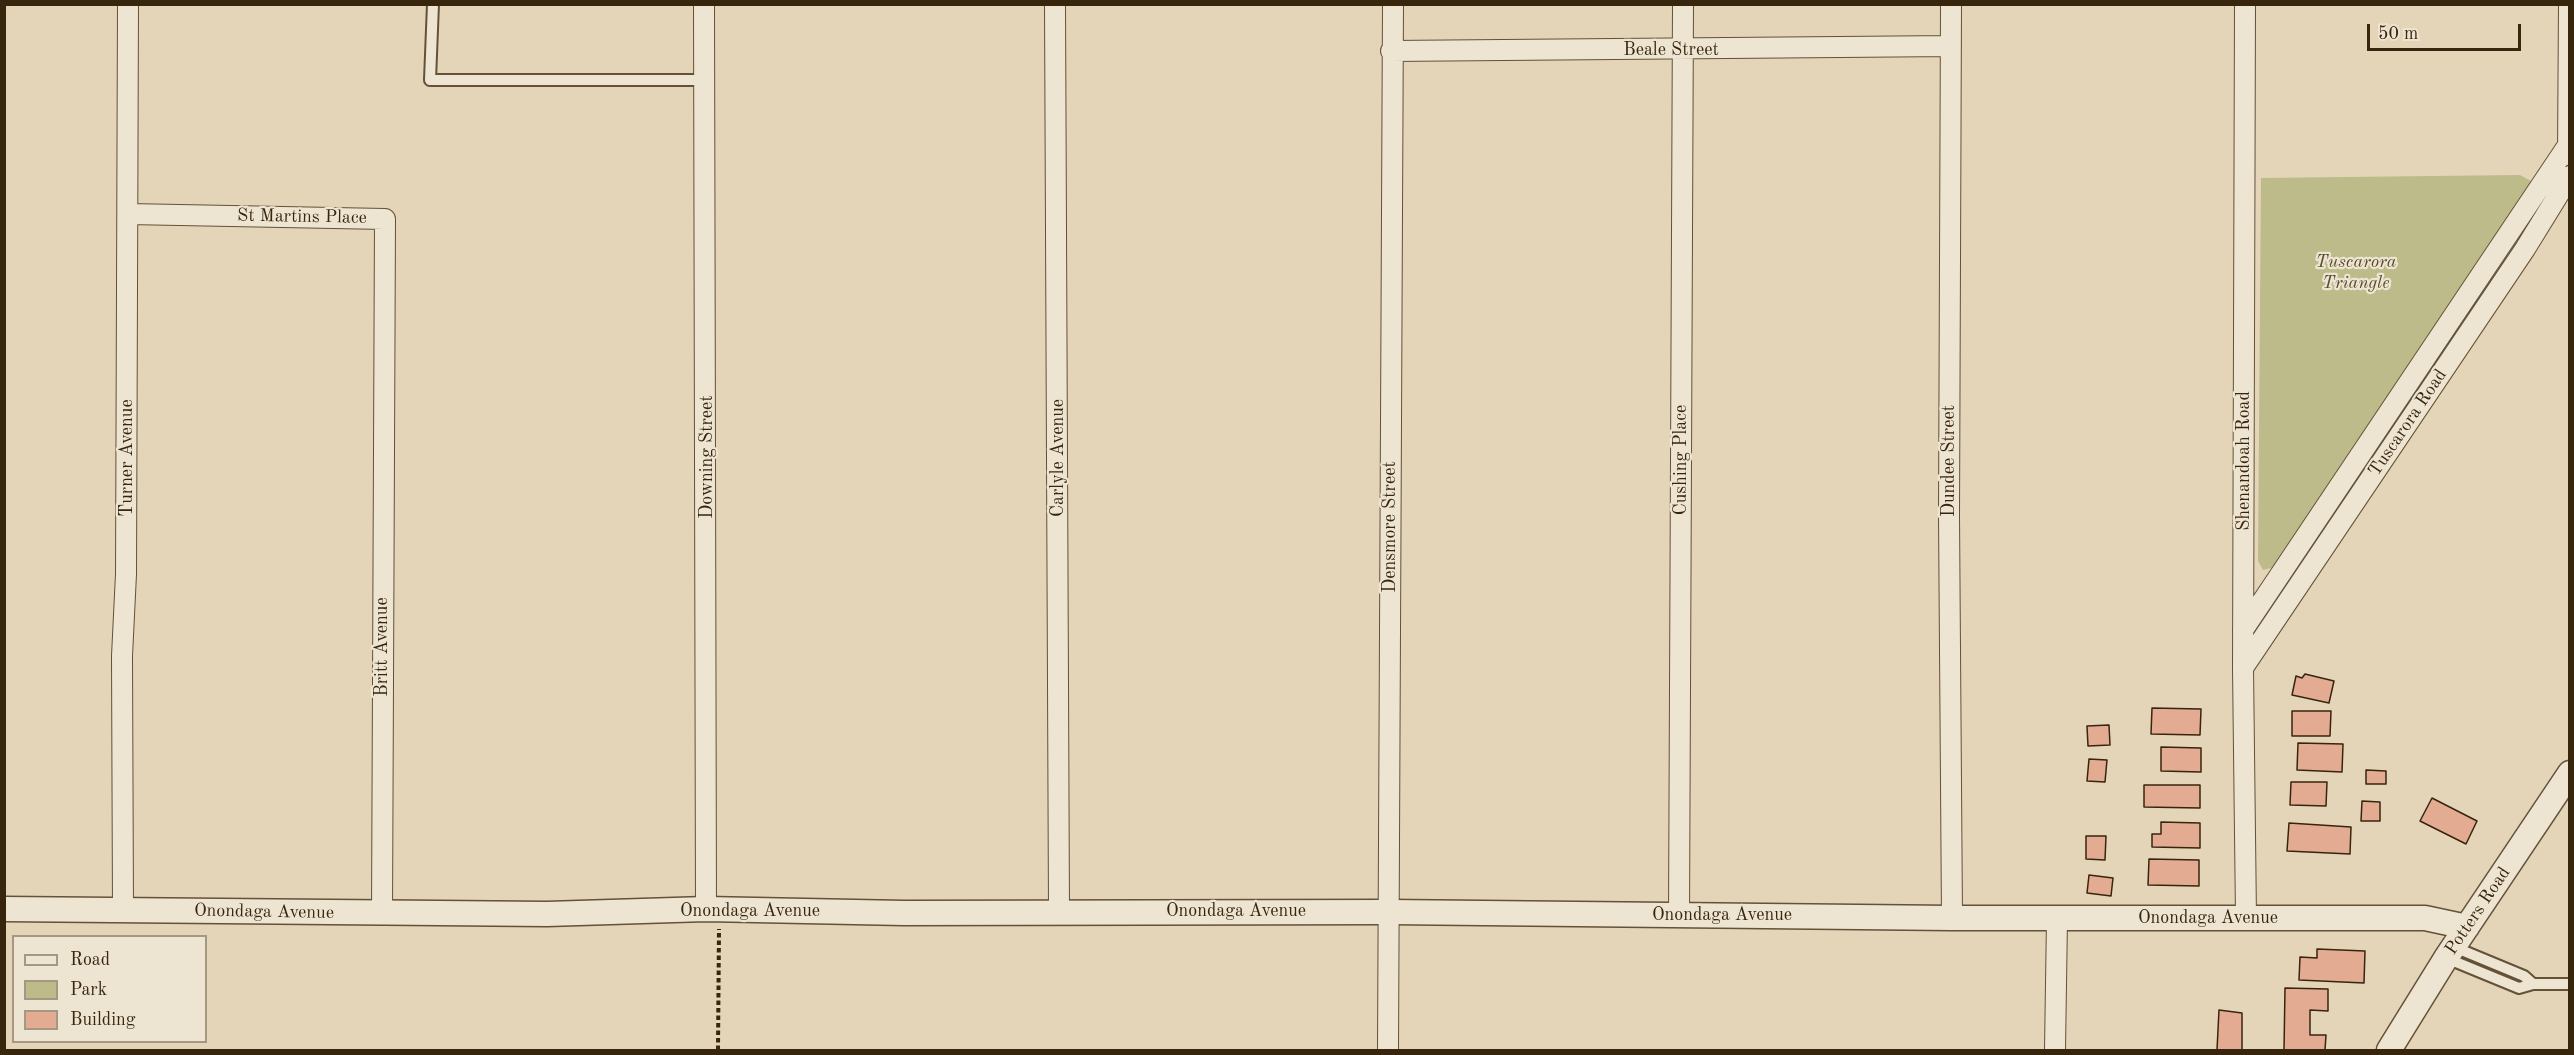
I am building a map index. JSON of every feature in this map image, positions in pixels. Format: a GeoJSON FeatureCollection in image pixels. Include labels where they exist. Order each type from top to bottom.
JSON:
{"type":"FeatureCollection","features":[{"type":"Feature","properties":{"kind":"street","name":"Turner Avenue"},"geometry":{"type":"LineString","coordinates":[[123,910],[122,656],[126,574],[128,4]]}},
{"type":"Feature","properties":{"kind":"street","name":"Downing Street"},"geometry":{"type":"LineString","coordinates":[[704,4],[707,380],[706,909]]}},
{"type":"Feature","properties":{"kind":"street","name":"Carlyle Avenue"},"geometry":{"type":"LineString","coordinates":[[1055,4],[1059,911]]}},
{"type":"Feature","properties":{"kind":"street","name":"Densmore Street"},"geometry":{"type":"LineString","coordinates":[[1388,1050],[1393,4]]}},
{"type":"Feature","properties":{"kind":"street","name":"Cushing Place"},"geometry":{"type":"LineString","coordinates":[[1679,915],[1683,4]]}},
{"type":"Feature","properties":{"kind":"street","name":"Dundee Street"},"geometry":{"type":"LineString","coordinates":[[1951,4],[1949,527],[1952,918]]}},
{"type":"Feature","properties":{"kind":"street","name":"Shenandoah Road"},"geometry":{"type":"LineString","coordinates":[[2245,4],[2243,668],[2246,917]]}},
{"type":"Feature","properties":{"kind":"street"},"geometry":{"type":"LineString","coordinates":[[2569,4],[2569,177]]}},
{"type":"Feature","properties":{"kind":"street","name":"Beale Street"},"geometry":{"type":"LineString","coordinates":[[1391,51],[1951,46]]}},
{"type":"Feature","properties":{"kind":"street","name":"Tuscarora Road"},"geometry":{"type":"LineString","coordinates":[[2243,630],[2569,142]]}},
{"type":"Feature","properties":{"kind":"street","name":"Tuscarora Road"},"geometry":{"type":"LineString","coordinates":[[2243,668],[2518,259],[2569,177]]}},
{"type":"Feature","properties":{"kind":"street","name":"St Martins Place"},"geometry":{"type":"LineString","coordinates":[[128,214],[386,219],[384,381]]}},
{"type":"Feature","properties":{"kind":"street","name":"Britt Avenue"},"geometry":{"type":"LineString","coordinates":[[382,913],[384,381]]}},
{"type":"Feature","properties":{"kind":"street","name":"Potters Road"},"geometry":{"type":"LineString","coordinates":[[2389,1050],[2450,952],[2570,773]]}},
{"type":"Feature","properties":{"kind":"street","name":"Onondaga Avenue"},"geometry":{"type":"LineString","coordinates":[[4,909],[546,914],[706,909],[904,913],[1389,912],[1952,918],[2425,918],[2467,927]]}},
{"type":"Feature","properties":{"kind":"street"},"geometry":{"type":"LineString","coordinates":[[2055,1050],[2057,918]]}},
{"type":"Feature","properties":{"kind":"lane"},"geometry":{"type":"LineString","coordinates":[[433,4],[430,80],[704,80]]}},
{"type":"Feature","properties":{"kind":"lane"},"geometry":{"type":"LineString","coordinates":[[2450,952],[2524,976],[2533,984],[2570,984]]}},
{"type":"Feature","properties":{"kind":"path"},"geometry":{"type":"LineString","coordinates":[[706,909],[719,924],[718,1050]]}},
{"type":"Feature","properties":{"kind":"green space","name":"Tuscarora Triangle"},"geometry":{"type":"Polygon","coordinates":[[[2520,175],[2531,181],[2275,567],[2263,570],[2258,561],[2261,178],[2520,175]]]}},
{"type":"Feature","properties":{"kind":"green space"},"geometry":{"type":"Polygon","coordinates":[[[2528,214],[2534,218],[2334,519],[2328,515],[2528,214]]]}},
{"type":"Feature","properties":{"kind":"building"},"geometry":{"type":"Polygon","coordinates":[[[2305,674],[2334,681],[2329,703],[2292,695],[2296,676],[2302,678],[2305,674]]]}},
{"type":"Feature","properties":{"kind":"building"},"geometry":{"type":"Polygon","coordinates":[[[2152,708],[2201,709],[2200,735],[2151,734],[2152,708]]]}},
{"type":"Feature","properties":{"kind":"building"},"geometry":{"type":"Polygon","coordinates":[[[2292,711],[2331,711],[2330,736],[2292,736],[2292,711]]]}},
{"type":"Feature","properties":{"kind":"building"},"geometry":{"type":"Polygon","coordinates":[[[2109,725],[2110,745],[2088,746],[2087,726],[2109,725]]]}},
{"type":"Feature","properties":{"kind":"building"},"geometry":{"type":"Polygon","coordinates":[[[2298,743],[2343,744],[2342,772],[2297,770],[2298,743]]]}},
{"type":"Feature","properties":{"kind":"building"},"geometry":{"type":"Polygon","coordinates":[[[2161,747],[2201,748],[2201,772],[2161,771],[2161,747]]]}},
{"type":"Feature","properties":{"kind":"building"},"geometry":{"type":"Polygon","coordinates":[[[2089,759],[2107,760],[2105,782],[2087,781],[2089,759]]]}},
{"type":"Feature","properties":{"kind":"building"},"geometry":{"type":"Polygon","coordinates":[[[2366,770],[2386,771],[2386,784],[2366,784],[2366,770]]]}},
{"type":"Feature","properties":{"kind":"building"},"geometry":{"type":"Polygon","coordinates":[[[2291,782],[2327,782],[2326,806],[2290,805],[2291,782]]]}},
{"type":"Feature","properties":{"kind":"building"},"geometry":{"type":"Polygon","coordinates":[[[2144,785],[2200,785],[2200,808],[2144,807],[2144,785]]]}},
{"type":"Feature","properties":{"kind":"building"},"geometry":{"type":"Polygon","coordinates":[[[2432,798],[2477,821],[2466,844],[2420,821],[2432,798]]]}},
{"type":"Feature","properties":{"kind":"building"},"geometry":{"type":"Polygon","coordinates":[[[2362,801],[2380,802],[2380,821],[2361,821],[2362,801]]]}},
{"type":"Feature","properties":{"kind":"building"},"geometry":{"type":"Polygon","coordinates":[[[2161,822],[2200,823],[2200,848],[2152,847],[2152,834],[2161,834],[2161,822]]]}},
{"type":"Feature","properties":{"kind":"building"},"geometry":{"type":"Polygon","coordinates":[[[2289,823],[2351,827],[2350,854],[2287,851],[2289,823]]]}},
{"type":"Feature","properties":{"kind":"building"},"geometry":{"type":"Polygon","coordinates":[[[2086,836],[2106,836],[2105,860],[2086,859],[2086,836]]]}},
{"type":"Feature","properties":{"kind":"building"},"geometry":{"type":"Polygon","coordinates":[[[2149,859],[2199,860],[2199,886],[2148,885],[2149,859]]]}},
{"type":"Feature","properties":{"kind":"building"},"geometry":{"type":"Polygon","coordinates":[[[2089,875],[2113,878],[2111,896],[2087,893],[2089,875]]]}},
{"type":"Feature","properties":{"kind":"building"},"geometry":{"type":"Polygon","coordinates":[[[2317,949],[2365,951],[2364,983],[2299,980],[2300,957],[2317,958],[2317,949]]]}},
{"type":"Feature","properties":{"kind":"building"},"geometry":{"type":"Polygon","coordinates":[[[2285,988],[2328,989],[2328,1011],[2310,1010],[2310,1035],[2326,1035],[2325,1050],[2284,1050],[2285,988]]]}},
{"type":"Feature","properties":{"kind":"building"},"geometry":{"type":"Polygon","coordinates":[[[2219,1010],[2242,1013],[2242,1050],[2217,1050],[2219,1010]]]}}]}
